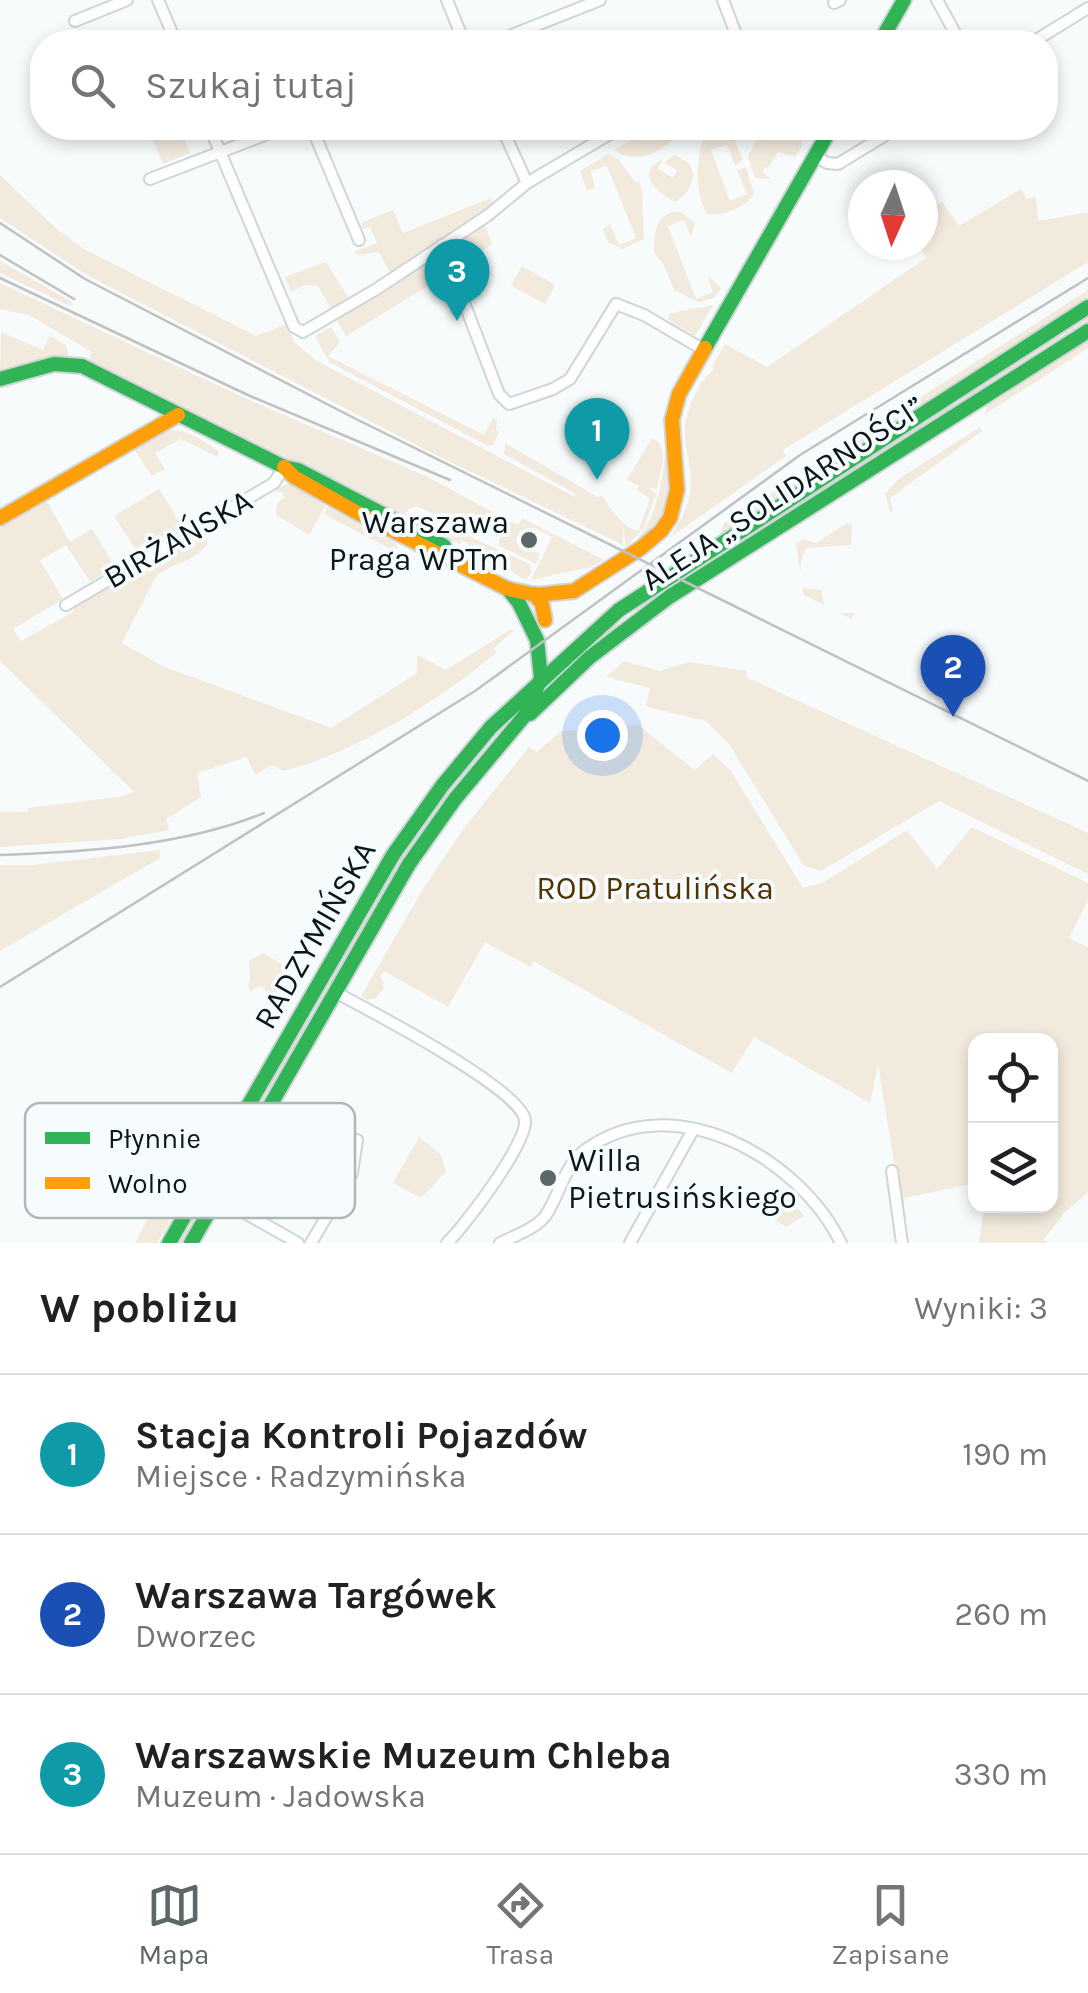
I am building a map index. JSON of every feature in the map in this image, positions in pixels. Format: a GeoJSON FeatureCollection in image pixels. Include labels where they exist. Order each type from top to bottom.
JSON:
{"type":"FeatureCollection","features":[{"type":"Feature","properties":{"kind":"main road"},"geometry":{"type":"LineString","coordinates":[[887,30],[904,0]]}},
{"type":"Feature","properties":{"kind":"main road"},"geometry":{"type":"LineString","coordinates":[[545,620],[574,590],[641,548],[670,518],[676,490],[671,429],[679,394],[824,140]]}},
{"type":"Feature","properties":{"kind":"main road","name":"ALEJA „SOLIDARNOŚCI”"},"geometry":{"type":"LineString","coordinates":[[540,678],[619,610],[1088,307]]}},
{"type":"Feature","properties":{"kind":"main road","name":"ALEJA „SOLIDARNOŚCI”"},"geometry":{"type":"LineString","coordinates":[[522,722],[590,657],[669,597],[1088,330]]}},
{"type":"Feature","properties":{"kind":"main road"},"geometry":{"type":"LineString","coordinates":[[0,378],[54,364],[75,364],[284,467],[298,470],[536,596],[545,620]]}},
{"type":"Feature","properties":{"kind":"main road"},"geometry":{"type":"LineString","coordinates":[[0,518],[178,415]]}},
{"type":"Feature","properties":{"kind":"main road"},"geometry":{"type":"LineString","coordinates":[[284,467],[294,477],[356,512],[508,589],[536,596],[574,590]]}},
{"type":"Feature","properties":{"kind":"main road","name":"RADZYMIŃSKA"},"geometry":{"type":"LineString","coordinates":[[271,1103],[432,831],[522,722],[540,678],[537,640],[528,618],[508,589]]}},
{"type":"Feature","properties":{"kind":"main road"},"geometry":{"type":"LineString","coordinates":[[528,618],[536,596]]}},
{"type":"Feature","properties":{"kind":"main road","name":"RADZYMIŃSKA"},"geometry":{"type":"LineString","coordinates":[[537,640],[545,620]]}},
{"type":"Feature","properties":{"kind":"main road","name":"RADZYMIŃSKA"},"geometry":{"type":"LineString","coordinates":[[250,1103],[393,855],[442,786],[540,678]]}},
{"type":"Feature","properties":{"kind":"main road","name":"RADZYMIŃSKA"},"geometry":{"type":"LineString","coordinates":[[169,1243],[183,1218]]}},
{"type":"Feature","properties":{"kind":"main road","name":"RADZYMIŃSKA"},"geometry":{"type":"LineString","coordinates":[[191,1243],[205,1218]]}},
{"type":"Feature","properties":{"kind":"street"},"geometry":{"type":"LineString","coordinates":[[75,20],[127,0]]}},
{"type":"Feature","properties":{"kind":"street"},"geometry":{"type":"LineString","coordinates":[[158,0],[171,30]]}},
{"type":"Feature","properties":{"kind":"street"},"geometry":{"type":"LineString","coordinates":[[446,0],[459,30]]}},
{"type":"Feature","properties":{"kind":"street"},"geometry":{"type":"LineString","coordinates":[[524,30],[600,0]]}},
{"type":"Feature","properties":{"kind":"street"},"geometry":{"type":"LineString","coordinates":[[722,0],[735,30]]}},
{"type":"Feature","properties":{"kind":"street"},"geometry":{"type":"LineString","coordinates":[[936,0],[953,30]]}},
{"type":"Feature","properties":{"kind":"street"},"geometry":{"type":"LineString","coordinates":[[1052,30],[1088,8]]}},
{"type":"Feature","properties":{"kind":"street"},"geometry":{"type":"LineString","coordinates":[[215,140],[294,327],[300,332],[309,330],[488,216],[527,183],[600,140]]}},
{"type":"Feature","properties":{"kind":"street"},"geometry":{"type":"LineString","coordinates":[[150,179],[252,140]]}},
{"type":"Feature","properties":{"kind":"street"},"geometry":{"type":"LineString","coordinates":[[317,140],[359,240]]}},
{"type":"Feature","properties":{"kind":"street"},"geometry":{"type":"LineString","coordinates":[[507,140],[527,183]]}},
{"type":"Feature","properties":{"kind":"street"},"geometry":{"type":"LineString","coordinates":[[814,156],[827,164],[838,164],[877,140]]}},
{"type":"Feature","properties":{"kind":"street"},"geometry":{"type":"LineString","coordinates":[[442,245],[499,394],[506,402],[516,404],[570,380],[616,304],[644,315],[704,350]]}},
{"type":"Feature","properties":{"kind":"street","name":"BIRŻAŃSKA"},"geometry":{"type":"LineString","coordinates":[[66,606],[274,483],[284,467]]}},
{"type":"Feature","properties":{"kind":"street"},"geometry":{"type":"LineString","coordinates":[[334,992],[486,1077],[524,1113],[524,1131],[473,1214],[447,1243]]}},
{"type":"Feature","properties":{"kind":"street"},"geometry":{"type":"LineString","coordinates":[[500,1243],[545,1217],[572,1164],[590,1146],[643,1126],[693,1130],[734,1141],[782,1169],[810,1196],[841,1243]]}},
{"type":"Feature","properties":{"kind":"street"},"geometry":{"type":"LineString","coordinates":[[630,1243],[693,1130]]}},
{"type":"Feature","properties":{"kind":"street"},"geometry":{"type":"LineString","coordinates":[[355,1153],[357,1140]]}},
{"type":"Feature","properties":{"kind":"street"},"geometry":{"type":"LineString","coordinates":[[892,1171],[902,1243]]}},
{"type":"Feature","properties":{"kind":"street"},"geometry":{"type":"LineString","coordinates":[[254,1218],[298,1243]]}},
{"type":"Feature","properties":{"kind":"street"},"geometry":{"type":"LineString","coordinates":[[326,1218],[313,1240],[327,1243]]}},
{"type":"Feature","properties":{"kind":"green space"},"geometry":{"type":"Polygon","coordinates":[[[153,140],[185,140],[190,153],[163,164],[153,140]]]}},
{"type":"Feature","properties":{"kind":"green space"},"geometry":{"type":"Polygon","coordinates":[[[631,140],[672,140],[644,156],[614,150],[631,140]]]}},
{"type":"Feature","properties":{"kind":"green space"},"geometry":{"type":"Polygon","coordinates":[[[703,140],[734,140],[743,160],[735,166],[727,145],[711,150],[730,201],[747,194],[737,170],[746,167],[754,194],[746,203],[721,214],[708,214],[698,184],[703,140]]]}},
{"type":"Feature","properties":{"kind":"green space"},"geometry":{"type":"Polygon","coordinates":[[[756,140],[802,140],[795,157],[778,152],[765,167],[763,172],[771,179],[755,178],[748,157],[756,140]]]}},
{"type":"Feature","properties":{"kind":"green space"},"geometry":{"type":"Polygon","coordinates":[[[608,154],[618,159],[635,182],[639,181],[642,192],[644,239],[622,249],[608,242],[603,229],[610,224],[619,245],[636,238],[607,166],[591,171],[595,188],[587,191],[580,171],[608,154]]]}},
{"type":"Feature","properties":{"kind":"green space"},"geometry":{"type":"Polygon","coordinates":[[[674,155],[689,163],[694,175],[688,191],[676,202],[656,188],[650,175],[650,169],[663,159],[658,169],[673,178],[677,170],[664,163],[674,155]]]}},
{"type":"Feature","properties":{"kind":"green space"},"geometry":{"type":"Polygon","coordinates":[[[0,175],[84,249],[256,336],[287,324],[294,342],[317,361],[575,497],[576,494],[504,454],[505,443],[602,496],[622,522],[638,531],[650,499],[637,490],[639,486],[627,480],[652,438],[661,447],[663,460],[657,489],[648,488],[656,494],[644,528],[626,547],[623,527],[623,545],[432,453],[85,274],[0,218],[0,175]]]}},
{"type":"Feature","properties":{"kind":"green space"},"geometry":{"type":"Polygon","coordinates":[[[1021,189],[1027,199],[1036,196],[1038,221],[1088,212],[1088,262],[783,450],[786,456],[669,538],[690,494],[685,440],[688,411],[725,344],[767,367],[923,260],[938,260],[938,204],[942,202],[959,226],[1021,189]]]}},
{"type":"Feature","properties":{"kind":"green space"},"geometry":{"type":"Polygon","coordinates":[[[491,198],[493,206],[390,273],[379,252],[354,252],[377,243],[370,227],[363,229],[361,223],[393,210],[403,233],[491,198]]]}},
{"type":"Feature","properties":{"kind":"green space"},"geometry":{"type":"Polygon","coordinates":[[[672,212],[680,212],[695,223],[691,237],[684,220],[668,226],[696,299],[713,292],[710,277],[721,288],[714,298],[698,302],[674,290],[663,263],[654,253],[658,224],[672,212]]]}},
{"type":"Feature","properties":{"kind":"green space"},"geometry":{"type":"Polygon","coordinates":[[[484,223],[492,244],[455,269],[451,246],[484,223]]]}},
{"type":"Feature","properties":{"kind":"green space"},"geometry":{"type":"Polygon","coordinates":[[[435,256],[444,261],[449,273],[346,336],[337,320],[435,256]]]}},
{"type":"Feature","properties":{"kind":"green space"},"geometry":{"type":"Polygon","coordinates":[[[0,261],[72,302],[70,306],[0,273],[0,261]]]}},
{"type":"Feature","properties":{"kind":"green space"},"geometry":{"type":"Polygon","coordinates":[[[326,262],[348,297],[331,309],[318,286],[305,285],[291,292],[285,277],[326,262]]]}},
{"type":"Feature","properties":{"kind":"green space"},"geometry":{"type":"Polygon","coordinates":[[[522,266],[555,285],[545,304],[511,286],[522,266]]]}},
{"type":"Feature","properties":{"kind":"green space"},"geometry":{"type":"Polygon","coordinates":[[[0,283],[238,395],[428,477],[509,521],[519,524],[522,518],[604,560],[591,567],[531,580],[552,537],[533,527],[530,533],[522,530],[516,542],[540,554],[536,564],[498,545],[500,538],[474,526],[468,530],[417,506],[404,517],[155,398],[156,394],[112,371],[110,374],[87,363],[92,352],[29,315],[0,309],[0,283]]]}},
{"type":"Feature","properties":{"kind":"green space"},"geometry":{"type":"Polygon","coordinates":[[[1088,290],[1088,297],[719,536],[724,523],[1088,290]]]}},
{"type":"Feature","properties":{"kind":"green space"},"geometry":{"type":"Polygon","coordinates":[[[713,305],[695,336],[667,319],[671,313],[713,305]]]}},
{"type":"Feature","properties":{"kind":"green space"},"geometry":{"type":"Polygon","coordinates":[[[1088,315],[1088,323],[797,507],[933,414],[1088,315]]]}},
{"type":"Feature","properties":{"kind":"green space"},"geometry":{"type":"Polygon","coordinates":[[[331,327],[340,342],[328,356],[484,435],[493,418],[497,420],[499,432],[493,445],[488,446],[329,362],[315,336],[331,327]]]}},
{"type":"Feature","properties":{"kind":"green space"},"geometry":{"type":"Polygon","coordinates":[[[1,332],[43,350],[50,336],[66,345],[69,357],[0,373],[1,332]]]}},
{"type":"Feature","properties":{"kind":"green space"},"geometry":{"type":"Polygon","coordinates":[[[1088,340],[1088,348],[984,415],[989,403],[1088,340]]]}},
{"type":"Feature","properties":{"kind":"green space"},"geometry":{"type":"Polygon","coordinates":[[[980,427],[982,431],[890,498],[890,512],[885,493],[900,478],[980,427]]]}},
{"type":"Feature","properties":{"kind":"green space"},"geometry":{"type":"Polygon","coordinates":[[[164,430],[193,435],[219,452],[217,457],[181,439],[155,453],[165,469],[152,476],[133,448],[164,430]]]}},
{"type":"Feature","properties":{"kind":"green space"},"geometry":{"type":"Polygon","coordinates":[[[666,450],[665,505],[653,527],[630,547],[652,515],[666,450]]]}},
{"type":"Feature","properties":{"kind":"green space"},"geometry":{"type":"Polygon","coordinates":[[[287,484],[297,486],[325,506],[309,535],[276,515],[277,503],[284,498],[283,492],[277,493],[276,489],[287,484]]]}},
{"type":"Feature","properties":{"kind":"green space"},"geometry":{"type":"Polygon","coordinates":[[[159,489],[182,527],[138,553],[114,516],[159,489]]]}},
{"type":"Feature","properties":{"kind":"green space"},"geometry":{"type":"Polygon","coordinates":[[[46,500],[70,542],[92,529],[115,567],[90,582],[66,545],[40,560],[63,599],[13,629],[21,641],[73,612],[74,605],[204,533],[208,543],[204,549],[156,576],[122,643],[162,666],[331,728],[417,673],[417,655],[446,670],[513,631],[494,648],[497,652],[450,688],[396,723],[339,752],[283,771],[272,765],[255,775],[247,757],[197,773],[201,797],[166,819],[169,830],[121,839],[0,847],[0,812],[27,812],[28,808],[134,792],[0,661],[0,528],[46,500]]]}},
{"type":"Feature","properties":{"kind":"green space"},"geometry":{"type":"Polygon","coordinates":[[[327,507],[396,543],[398,553],[324,514],[327,507]]]}},
{"type":"Feature","properties":{"kind":"green space"},"geometry":{"type":"Polygon","coordinates":[[[415,514],[530,564],[531,573],[525,580],[462,540],[460,544],[411,523],[415,514]]]}},
{"type":"Feature","properties":{"kind":"green space"},"geometry":{"type":"Polygon","coordinates":[[[847,523],[852,525],[851,545],[807,548],[802,557],[804,588],[821,590],[824,605],[804,595],[796,544],[803,539],[816,543],[847,523]]]}},
{"type":"Feature","properties":{"kind":"green space"},"geometry":{"type":"Polygon","coordinates":[[[624,661],[660,671],[689,662],[747,671],[746,677],[1088,833],[1088,874],[939,801],[821,871],[804,866],[729,744],[706,721],[646,705],[650,688],[606,677],[624,661]]]}},
{"type":"Feature","properties":{"kind":"green space","name":"ROD Pratulińska"},"geometry":{"type":"Polygon","coordinates":[[[638,725],[695,770],[713,754],[731,771],[803,888],[824,882],[907,830],[937,869],[972,827],[1088,883],[1088,900],[1069,938],[1088,947],[1088,1192],[1065,1212],[1044,1239],[1048,1243],[979,1243],[983,1213],[1058,1213],[1058,1033],[968,1033],[968,1184],[904,1198],[901,1205],[878,1064],[870,1103],[754,1037],[732,1073],[533,961],[530,967],[485,942],[448,1007],[384,971],[380,978],[384,988],[376,998],[367,1000],[361,996],[423,889],[464,828],[529,747],[537,752],[561,731],[638,725]]]}},
{"type":"Feature","properties":{"kind":"green space"},"geometry":{"type":"Polygon","coordinates":[[[424,823],[426,826],[263,1103],[257,1103],[376,896],[424,823]]]}},
{"type":"Feature","properties":{"kind":"green space"},"geometry":{"type":"Polygon","coordinates":[[[160,850],[160,858],[0,951],[0,865],[160,850]]]}},
{"type":"Feature","properties":{"kind":"green space"},"geometry":{"type":"Polygon","coordinates":[[[263,953],[290,969],[270,1004],[265,989],[259,986],[251,991],[248,985],[249,961],[263,953]]]}},
{"type":"Feature","properties":{"kind":"green space"},"geometry":{"type":"Polygon","coordinates":[[[419,1137],[441,1155],[446,1172],[421,1198],[393,1183],[419,1137]]]}},
{"type":"Feature","properties":{"kind":"green space"},"geometry":{"type":"Polygon","coordinates":[[[778,1189],[804,1216],[786,1227],[765,1213],[778,1189]]]}},
{"type":"Feature","properties":{"kind":"green space"},"geometry":{"type":"Polygon","coordinates":[[[148,1218],[169,1218],[157,1243],[135,1243],[148,1218]]]}},
{"type":"Feature","properties":{"kind":"green space"},"geometry":{"type":"Polygon","coordinates":[[[191,1218],[196,1218],[182,1243],[177,1243],[191,1218]]]}},
{"type":"Feature","properties":{"kind":"railway"},"geometry":{"type":"LineString","coordinates":[[0,223],[85,279],[354,418],[1088,781]]}},
{"type":"Feature","properties":{"kind":"railway"},"geometry":{"type":"LineString","coordinates":[[0,255],[74,299]]}},
{"type":"Feature","properties":{"kind":"railway"},"geometry":{"type":"LineString","coordinates":[[0,278],[250,396],[450,480]]}},
{"type":"Feature","properties":{"kind":"railway"},"geometry":{"type":"LineString","coordinates":[[0,987],[475,691],[800,455],[1088,278]]}},
{"type":"Feature","properties":{"kind":"railway"},"geometry":{"type":"LineString","coordinates":[[0,855],[168,840],[264,813]]}},
{"type":"Feature","properties":{"kind":"traffic: fast"},"geometry":{"type":"LineString","coordinates":[[887,30],[904,0]]}},
{"type":"Feature","properties":{"kind":"traffic: fast"},"geometry":{"type":"LineString","coordinates":[[705,348],[824,140]]}},
{"type":"Feature","properties":{"kind":"traffic: fast"},"geometry":{"type":"LineString","coordinates":[[250,1103],[393,855],[442,786],[491,727],[619,610],[1088,307]]}},
{"type":"Feature","properties":{"kind":"traffic: fast"},"geometry":{"type":"LineString","coordinates":[[530,714],[590,657],[669,597],[1088,331]]}},
{"type":"Feature","properties":{"kind":"traffic: fast"},"geometry":{"type":"LineString","coordinates":[[0,379],[54,364],[82,366],[284,467],[298,470],[444,546]]}},
{"type":"Feature","properties":{"kind":"traffic: fast"},"geometry":{"type":"LineString","coordinates":[[272,1103],[409,864],[455,799],[526,714],[541,678],[537,640],[508,589]]}},
{"type":"Feature","properties":{"kind":"traffic: fast"},"geometry":{"type":"LineString","coordinates":[[169,1243],[183,1218]]}},
{"type":"Feature","properties":{"kind":"traffic: fast"},"geometry":{"type":"LineString","coordinates":[[191,1243],[205,1218]]}},
{"type":"Feature","properties":{"kind":"traffic: slow"},"geometry":{"type":"LineString","coordinates":[[284,467],[294,477],[356,512],[508,589],[536,595],[574,591],[641,548],[670,518],[677,490],[672,420],[679,394],[705,348]]}},
{"type":"Feature","properties":{"kind":"traffic: slow"},"geometry":{"type":"LineString","coordinates":[[0,518],[178,415]]}},
{"type":"Feature","properties":{"kind":"traffic: slow"},"geometry":{"type":"LineString","coordinates":[[534,594],[542,604],[545,620]]}},
{"type":"Feature","properties":{"kind":"place","name":"Warszawskie Muzeum Chleba"},"geometry":{"type":"Point","coordinates":[457,321]}},
{"type":"Feature","properties":{"kind":"place","name":"Stacja Kontroli Pojazdów"},"geometry":{"type":"Point","coordinates":[597,480]}},
{"type":"Feature","properties":{"kind":"place","name":"Warszawa Praga WPTm"},"geometry":{"type":"Point","coordinates":[529,540]}},
{"type":"Feature","properties":{"kind":"place","name":"Warszawa Targówek"},"geometry":{"type":"Point","coordinates":[953,717]}},
{"type":"Feature","properties":{"kind":"place","name":"Willa Pietrusińskiego"},"geometry":{"type":"Point","coordinates":[548,1178]}}]}
